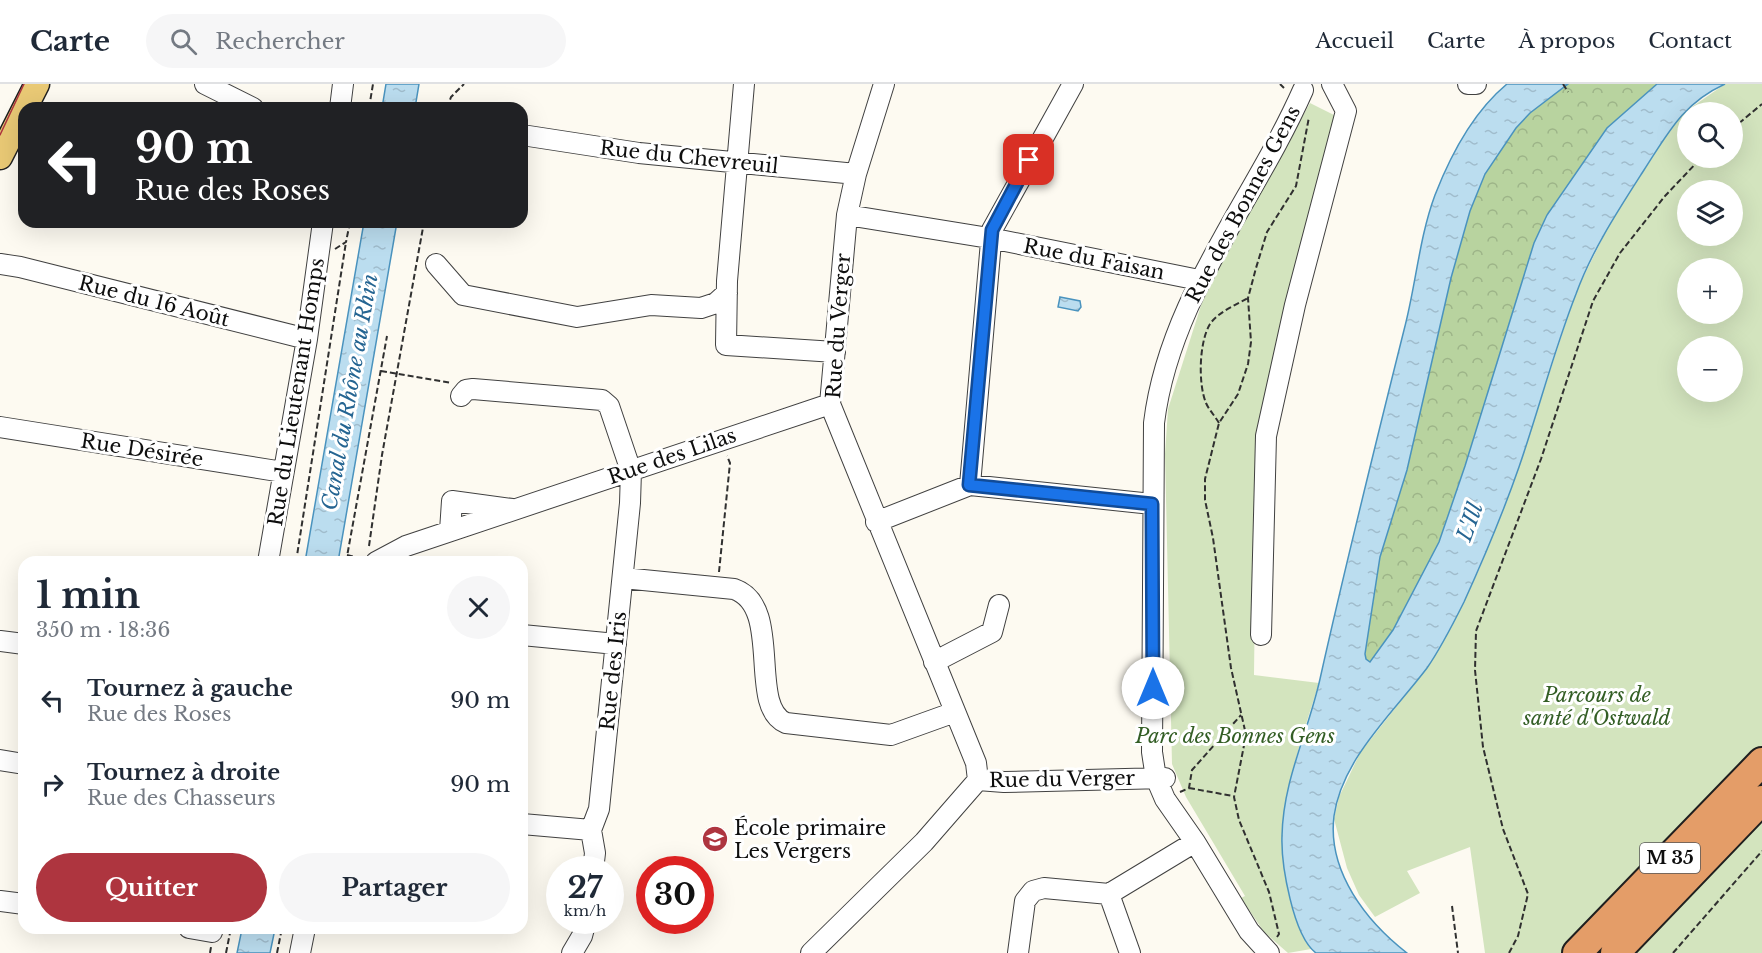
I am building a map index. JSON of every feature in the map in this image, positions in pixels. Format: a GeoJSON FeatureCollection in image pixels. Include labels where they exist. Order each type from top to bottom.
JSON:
{"type":"FeatureCollection","features":[{"type":"Feature","properties":{"kind":"highway","name":"M 35"},"geometry":{"type":"LineString","coordinates":[[1577,953],[1762,762]]}},
{"type":"Feature","properties":{"kind":"highway","name":"M 35"},"geometry":{"type":"LineString","coordinates":[[1615,953],[1762,800]]}},
{"type":"Feature","properties":{"kind":"main road"},"geometry":{"type":"LineString","coordinates":[[28,102],[37,84]]}},
{"type":"Feature","properties":{"kind":"main road"},"geometry":{"type":"LineString","coordinates":[[0,157],[18,121]]}},
{"type":"Feature","properties":{"kind":"street"},"geometry":{"type":"LineString","coordinates":[[205,84],[241,102]]}},
{"type":"Feature","properties":{"kind":"street"},"geometry":{"type":"LineString","coordinates":[[341,102],[343,84]]}},
{"type":"Feature","properties":{"kind":"street"},"geometry":{"type":"LineString","coordinates":[[744,84],[727,287],[726,345],[835,352]]}},
{"type":"Feature","properties":{"kind":"street","name":"Rue du Verger"},"geometry":{"type":"LineString","coordinates":[[884,84],[856,174],[847,215],[830,404],[876,522],[976,763],[978,780],[1171,785]]}},
{"type":"Feature","properties":{"kind":"street"},"geometry":{"type":"LineString","coordinates":[[969,485],[991,238],[997,218],[1073,84]]}},
{"type":"Feature","properties":{"kind":"street"},"geometry":{"type":"LineString","coordinates":[[1261,635],[1266,436],[1295,305],[1346,111],[1332,84]]}},
{"type":"Feature","properties":{"kind":"street"},"geometry":{"type":"LineString","coordinates":[[1468,84],[1476,84]]}},
{"type":"Feature","properties":{"kind":"street","name":"Rue des Bonnes Gens"},"geometry":{"type":"LineString","coordinates":[[1269,953],[1249,931],[1196,842],[1171,785],[1154,711],[1152,504],[1155,409],[1171,352],[1199,280],[1259,177],[1308,86]]}},
{"type":"Feature","properties":{"kind":"street","name":"Rue du Chevreuil"},"geometry":{"type":"LineString","coordinates":[[528,136],[639,153],[856,174]]}},
{"type":"Feature","properties":{"kind":"street","name":"Rue du Faisan"},"geometry":{"type":"LineString","coordinates":[[847,215],[991,238],[1199,280]]}},
{"type":"Feature","properties":{"kind":"street","name":"Rue du Lieutenant Homps"},"geometry":{"type":"LineString","coordinates":[[269,556],[307,339],[322,228]]}},
{"type":"Feature","properties":{"kind":"street","name":"Rue du 16 Août"},"geometry":{"type":"LineString","coordinates":[[0,264],[20,267],[307,339]]}},
{"type":"Feature","properties":{"kind":"street"},"geometry":{"type":"LineString","coordinates":[[436,264],[463,295],[577,317],[651,304],[701,308],[716,303],[727,287]]}},
{"type":"Feature","properties":{"kind":"street"},"geometry":{"type":"LineString","coordinates":[[464,393],[602,400],[609,406],[631,471]]}},
{"type":"Feature","properties":{"kind":"street","name":"Rue des Lilas"},"geometry":{"type":"LineString","coordinates":[[382,556],[450,531],[830,404]]}},
{"type":"Feature","properties":{"kind":"street","name":"Rue Désirée"},"geometry":{"type":"LineString","coordinates":[[0,427],[284,472]]}},
{"type":"Feature","properties":{"kind":"street","name":"Rue des Iris"},"geometry":{"type":"LineString","coordinates":[[595,856],[591,830],[599,809],[623,578],[631,471]]}},
{"type":"Feature","properties":{"kind":"street"},"geometry":{"type":"LineString","coordinates":[[876,522],[969,485],[1152,504]]}},
{"type":"Feature","properties":{"kind":"street"},"geometry":{"type":"LineString","coordinates":[[450,531],[452,501],[497,505],[515,510]]}},
{"type":"Feature","properties":{"kind":"street"},"geometry":{"type":"LineString","coordinates":[[623,578],[718,587],[743,592],[753,602],[759,619],[770,705],[778,720],[796,725],[891,735],[955,712]]}},
{"type":"Feature","properties":{"kind":"street"},"geometry":{"type":"LineString","coordinates":[[934,662],[992,632],[999,605]]}},
{"type":"Feature","properties":{"kind":"street"},"geometry":{"type":"LineString","coordinates":[[528,636],[616,644]]}},
{"type":"Feature","properties":{"kind":"street"},"geometry":{"type":"LineString","coordinates":[[0,640],[18,643]]}},
{"type":"Feature","properties":{"kind":"street"},"geometry":{"type":"LineString","coordinates":[[0,760],[18,763]]}},
{"type":"Feature","properties":{"kind":"street"},"geometry":{"type":"LineString","coordinates":[[811,953],[924,842],[978,780]]}},
{"type":"Feature","properties":{"kind":"street"},"geometry":{"type":"LineString","coordinates":[[528,825],[591,830]]}},
{"type":"Feature","properties":{"kind":"street"},"geometry":{"type":"LineString","coordinates":[[1018,953],[1025,901],[1033,891],[1044,888],[1109,894],[1196,842]]}},
{"type":"Feature","properties":{"kind":"street"},"geometry":{"type":"LineString","coordinates":[[1109,894],[1130,953]]}},
{"type":"Feature","properties":{"kind":"street"},"geometry":{"type":"LineString","coordinates":[[0,901],[18,903]]}},
{"type":"Feature","properties":{"kind":"street"},"geometry":{"type":"LineString","coordinates":[[300,953],[303,934]]}},
{"type":"Feature","properties":{"kind":"street"},"geometry":{"type":"LineString","coordinates":[[572,953],[583,934]]}},
{"type":"Feature","properties":{"kind":"path"},"geometry":{"type":"LineString","coordinates":[[370,102],[373,84]]}},
{"type":"Feature","properties":{"kind":"path"},"geometry":{"type":"LineString","coordinates":[[449,102],[464,84]]}},
{"type":"Feature","properties":{"kind":"path"},"geometry":{"type":"LineString","coordinates":[[1563,84],[1568,92]]}},
{"type":"Feature","properties":{"kind":"path"},"geometry":{"type":"LineString","coordinates":[[1743,120],[1762,104]]}},
{"type":"Feature","properties":{"kind":"path"},"geometry":{"type":"LineString","coordinates":[[1509,953],[1518,936],[1528,894],[1503,829],[1484,747],[1475,670],[1476,631],[1541,459],[1593,301],[1620,253],[1665,196],[1692,168]]}},
{"type":"Feature","properties":{"kind":"path"},"geometry":{"type":"LineString","coordinates":[[297,556],[349,228]]}},
{"type":"Feature","properties":{"kind":"path"},"geometry":{"type":"LineString","coordinates":[[370,556],[369,536],[423,228]]}},
{"type":"Feature","properties":{"kind":"path"},"geometry":{"type":"LineString","coordinates":[[318,259],[346,242]]}},
{"type":"Feature","properties":{"kind":"path"},"geometry":{"type":"LineString","coordinates":[[1219,423],[1206,401],[1203,383],[1203,347],[1210,324],[1225,311],[1248,298]]}},
{"type":"Feature","properties":{"kind":"path"},"geometry":{"type":"LineString","coordinates":[[351,556],[347,555],[387,336]]}},
{"type":"Feature","properties":{"kind":"path"},"geometry":{"type":"LineString","coordinates":[[381,371],[397,375],[440,379],[464,393]]}},
{"type":"Feature","properties":{"kind":"path"},"geometry":{"type":"LineString","coordinates":[[718,587],[730,463],[722,439]]}},
{"type":"Feature","properties":{"kind":"path"},"geometry":{"type":"LineString","coordinates":[[1171,785],[1192,770],[1241,715]]}},
{"type":"Feature","properties":{"kind":"path"},"geometry":{"type":"LineString","coordinates":[[1171,785],[1234,796]]}},
{"type":"Feature","properties":{"kind":"path"},"geometry":{"type":"LineString","coordinates":[[1673,953],[1762,851]]}},
{"type":"Feature","properties":{"kind":"path"},"geometry":{"type":"LineString","coordinates":[[1452,906],[1458,953]]}},
{"type":"Feature","properties":{"kind":"path"},"geometry":{"type":"LineString","coordinates":[[219,934],[226,953]]}},
{"type":"Feature","properties":{"kind":"path"},"geometry":{"type":"LineString","coordinates":[[277,953],[281,934]]}},
{"type":"Feature","properties":{"kind":"green space"},"geometry":{"type":"Polygon","coordinates":[[[1568,84],[1657,84],[1607,128],[1534,243],[1439,542],[1393,630],[1370,663],[1365,654],[1380,557],[1407,470],[1451,278],[1470,211],[1485,174],[1516,128],[1529,113],[1568,84]]]}},
{"type":"Feature","properties":{"kind":"green space","name":"Parcours de santé d'Ostwald"},"geometry":{"type":"Polygon","coordinates":[[[1725,84],[1762,84],[1762,953],[1485,953],[1470,847],[1407,871],[1420,893],[1375,917],[1359,895],[1347,868],[1334,819],[1339,797],[1360,753],[1429,665],[1454,622],[1479,570],[1518,469],[1576,292],[1610,223],[1677,119],[1677,168],[1743,168],[1743,102],[1699,102],[1725,84]]]}},
{"type":"Feature","properties":{"kind":"green space","name":"Parc des Bonnes Gens"},"geometry":{"type":"Polygon","coordinates":[[[1310,103],[1336,116],[1257,427],[1254,675],[1319,683],[1290,784],[1283,847],[1287,879],[1296,913],[1311,949],[1288,953],[1264,932],[1241,898],[1245,896],[1186,797],[1172,764],[1165,454],[1168,409],[1205,293],[1310,103]]]}},
{"type":"Feature","properties":{"kind":"water"},"geometry":{"type":"Polygon","coordinates":[[[386,84],[419,84],[416,102],[383,102],[386,84]]]}},
{"type":"Feature","properties":{"kind":"water","name":"L'Ill"},"geometry":{"type":"Polygon","coordinates":[[[1507,84],[1568,84],[1530,113],[1516,128],[1485,174],[1470,211],[1451,278],[1407,470],[1380,557],[1365,654],[1366,659],[1370,662],[1393,630],[1439,542],[1534,243],[1547,215],[1607,128],[1657,84],[1725,84],[1696,102],[1677,102],[1677,121],[1598,246],[1582,278],[1568,315],[1506,501],[1464,602],[1427,668],[1358,756],[1339,795],[1334,816],[1333,837],[1343,876],[1364,911],[1392,941],[1407,953],[1316,953],[1301,931],[1286,881],[1282,836],[1287,795],[1320,679],[1408,313],[1430,211],[1441,180],[1456,149],[1473,121],[1507,84]]]}},
{"type":"Feature","properties":{"kind":"water","name":"Canal du Rhône au Rhin"},"geometry":{"type":"Polygon","coordinates":[[[363,228],[396,228],[339,556],[306,556],[363,228]]]}},
{"type":"Feature","properties":{"kind":"water"},"geometry":{"type":"Polygon","coordinates":[[[1060,297],[1080,301],[1081,307],[1078,311],[1058,307],[1060,297]]]}},
{"type":"Feature","properties":{"kind":"water"},"geometry":{"type":"Polygon","coordinates":[[[241,934],[274,934],[270,953],[237,953],[241,934]]]}},
{"type":"Feature","properties":{"kind":"tram line"},"geometry":{"type":"LineString","coordinates":[[0,135],[24,84]]}},
{"type":"Feature","properties":{"kind":"place","name":"École primaire Les Vergers"},"geometry":{"type":"Point","coordinates":[715,839]}},
{"type":"Feature","properties":{"kind":"route"},"geometry":{"type":"LineString","coordinates":[[1029,160],[993,224],[969,485],[1152,504],[1153,688]]}}]}
